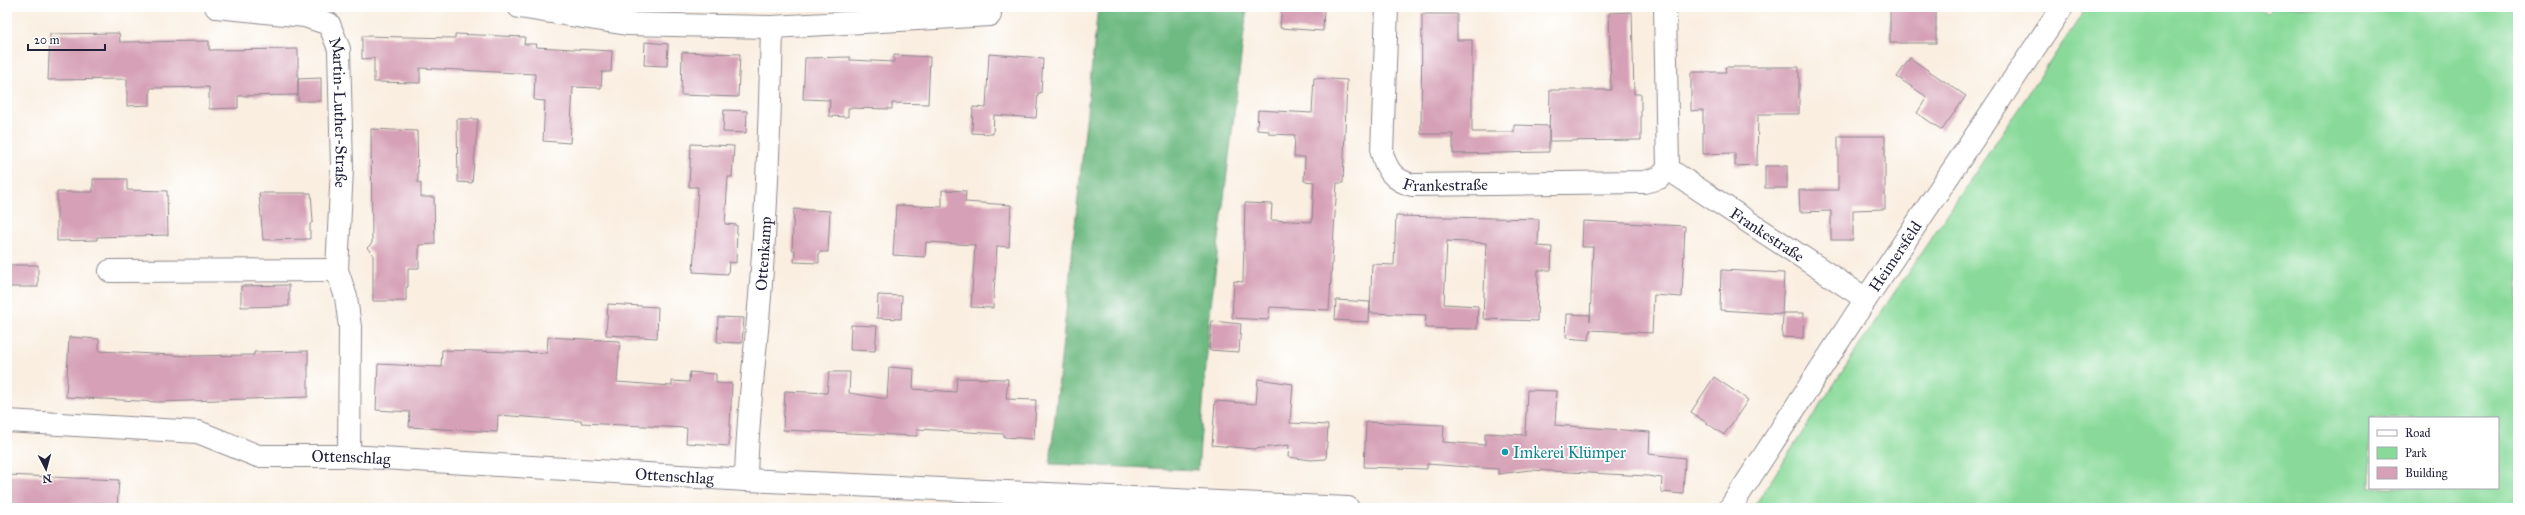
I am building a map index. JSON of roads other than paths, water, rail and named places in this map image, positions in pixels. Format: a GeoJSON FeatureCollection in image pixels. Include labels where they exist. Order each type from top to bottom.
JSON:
{"type":"FeatureCollection","features":[{"type":"Feature","properties":{"kind":"street","name":"Martin-Luther-Straße"},"geometry":{"type":"LineString","coordinates":[[216,7],[305,16],[329,24],[340,49],[342,168],[336,270],[346,297],[350,327],[349,456]]}},
{"type":"Feature","properties":{"kind":"street"},"geometry":{"type":"LineString","coordinates":[[519,7],[627,24],[772,27],[990,16]]}},
{"type":"Feature","properties":{"kind":"street","name":"Frankestraße"},"geometry":{"type":"LineString","coordinates":[[1387,7],[1382,153],[1390,173],[1400,182],[1412,185],[1644,182],[1659,178],[1668,169],[1866,299]]}},
{"type":"Feature","properties":{"kind":"street"},"geometry":{"type":"LineString","coordinates":[[1665,7],[1668,169]]}},
{"type":"Feature","properties":{"kind":"street","name":"Heimersfeld"},"geometry":{"type":"LineString","coordinates":[[1730,508],[1866,299],[2062,7]]}},
{"type":"Feature","properties":{"kind":"street","name":"Ottenkamp"},"geometry":{"type":"LineString","coordinates":[[746,480],[746,444],[760,296],[769,141],[772,27]]}},
{"type":"Feature","properties":{"kind":"street"},"geometry":{"type":"LineString","coordinates":[[110,271],[336,270]]}},
{"type":"Feature","properties":{"kind":"street","name":"Ottenschlag"},"geometry":{"type":"LineString","coordinates":[[7,421],[198,432],[258,456],[349,456],[746,480],[1348,508]]}},
{"type":"Feature","properties":{"kind":"place","name":"Imkerei Klümper"},"geometry":{"type":"Point","coordinates":[1505,452]}}]}
